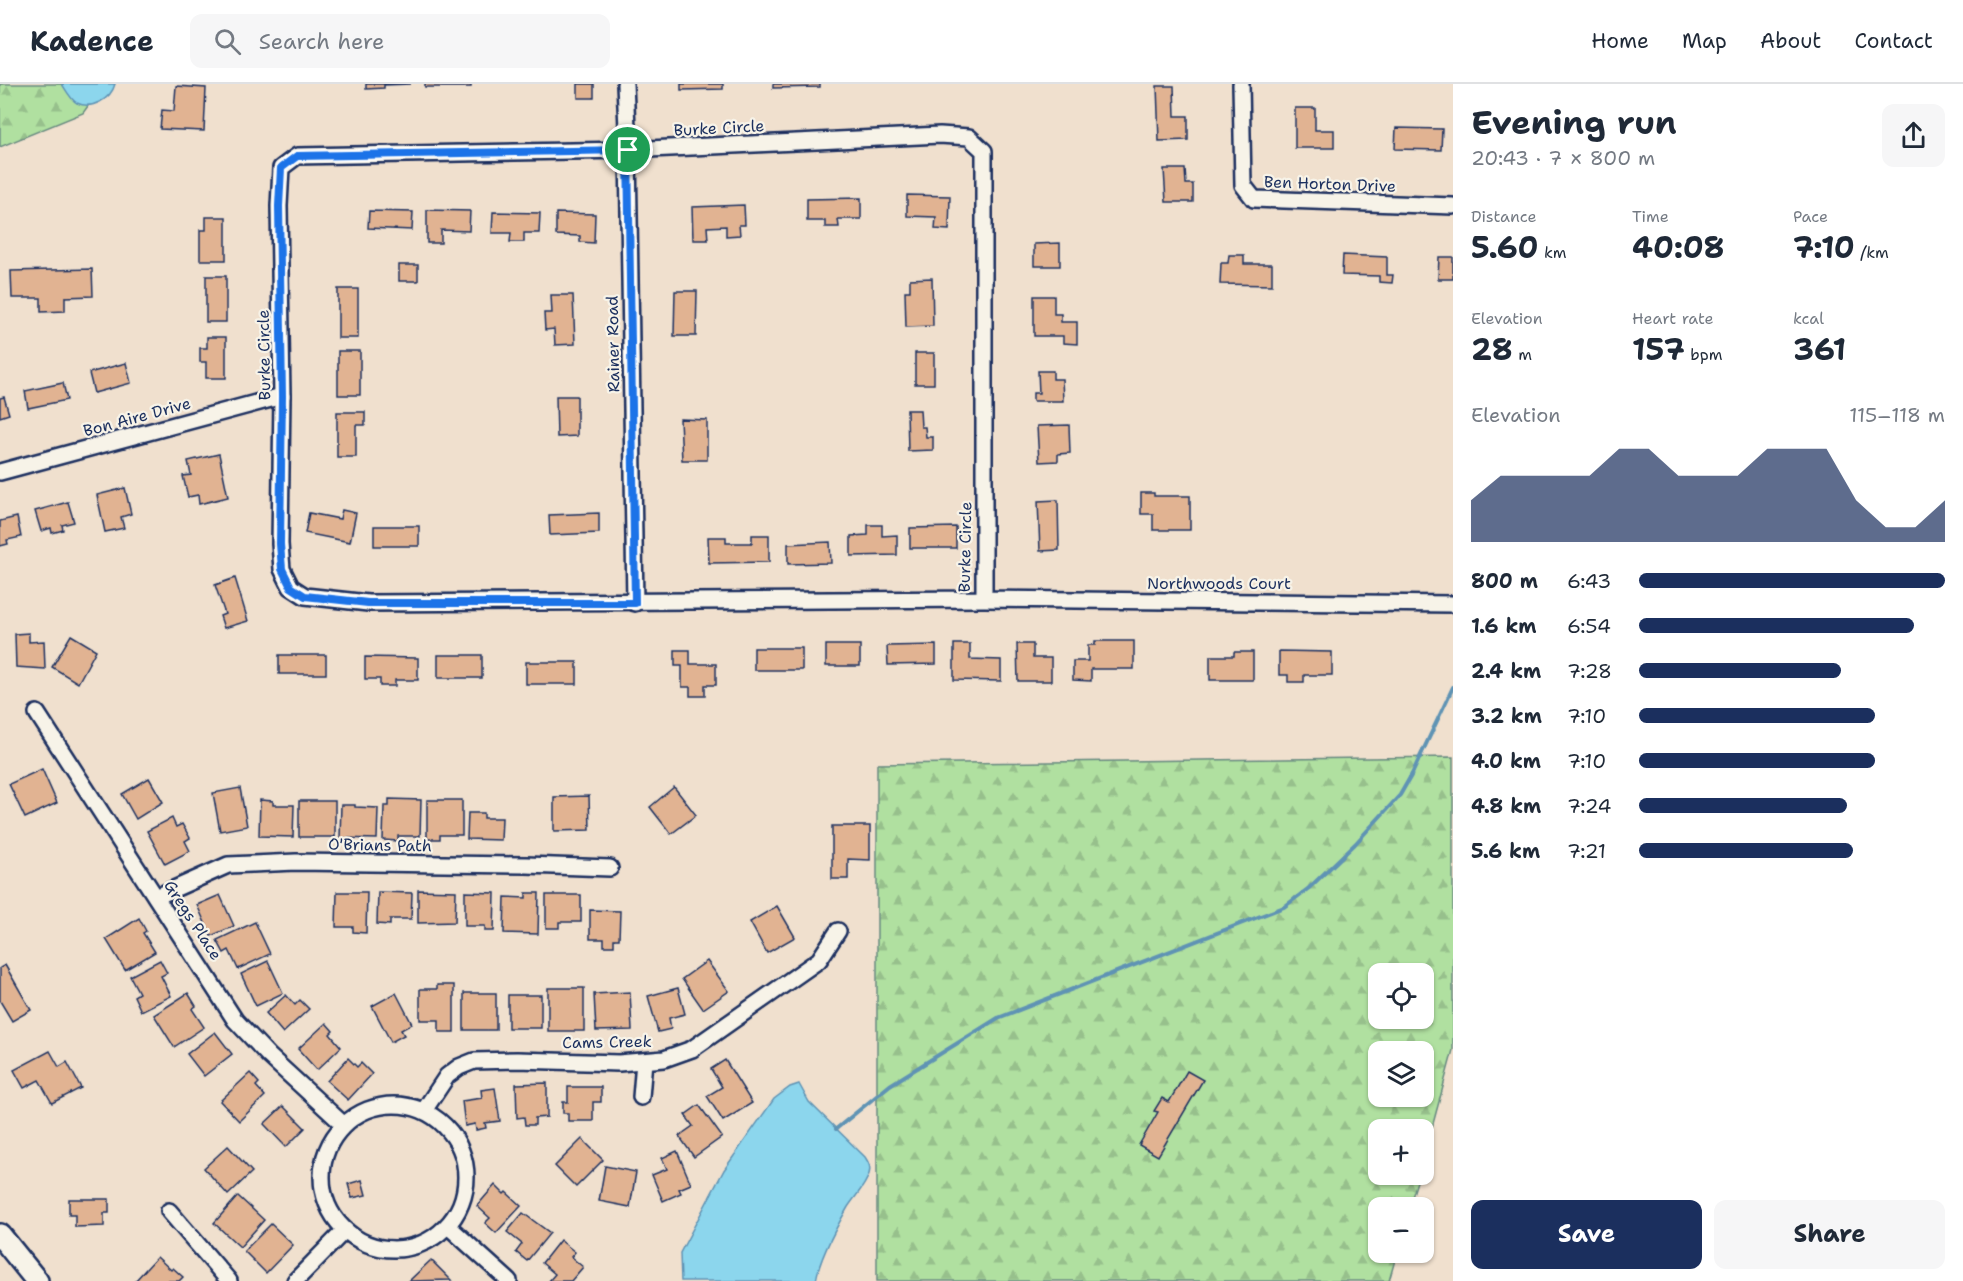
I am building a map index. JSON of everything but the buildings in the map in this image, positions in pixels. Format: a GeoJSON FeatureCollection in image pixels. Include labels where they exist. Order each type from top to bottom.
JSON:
{"type":"FeatureCollection","features":[{"type":"Feature","properties":{"kind":"main road"},"geometry":{"type":"LineString","coordinates":[[0,1235],[37,1281]]}},
{"type":"Feature","properties":{"kind":"street","name":"Rainer Road"},"geometry":{"type":"LineString","coordinates":[[625,84],[635,603]]}},
{"type":"Feature","properties":{"kind":"street","name":"Ben Horton Drive"},"geometry":{"type":"LineString","coordinates":[[1241,84],[1243,185],[1254,200],[1453,206]]}},
{"type":"Feature","properties":{"kind":"street","name":"Burke Circle"},"geometry":{"type":"LineString","coordinates":[[940,135],[969,137],[984,151],[984,599],[368,603],[305,596],[291,587],[282,569],[280,544],[282,396],[279,206],[281,168],[297,156],[628,150],[940,135]]}},
{"type":"Feature","properties":{"kind":"street","name":"Bon Aire Drive"},"geometry":{"type":"LineString","coordinates":[[0,472],[282,396]]}},
{"type":"Feature","properties":{"kind":"street","name":"Northwoods Court"},"geometry":{"type":"LineString","coordinates":[[984,599],[1453,604]]}},
{"type":"Feature","properties":{"kind":"street","name":"Gregs Place"},"geometry":{"type":"LineString","coordinates":[[37,713],[235,1020],[269,1056],[344,1125]]}},
{"type":"Feature","properties":{"kind":"street","name":"O'Brians Path"},"geometry":{"type":"LineString","coordinates":[[156,897],[228,865],[296,862],[610,868]]}},
{"type":"Feature","properties":{"kind":"street","name":"Cams Creek"},"geometry":{"type":"LineString","coordinates":[[425,1109],[447,1076],[459,1067],[474,1061],[619,1063],[664,1059],[692,1049],[819,960],[838,931]]}},
{"type":"Feature","properties":{"kind":"street"},"geometry":{"type":"LineString","coordinates":[[641,1097],[644,1061]]}},
{"type":"Feature","properties":{"kind":"street"},"geometry":{"type":"LineString","coordinates":[[394,1103],[425,1109],[446,1125],[466,1162],[466,1188],[460,1208],[448,1226],[428,1241],[413,1247],[384,1249],[365,1243],[345,1230],[328,1206],[322,1186],[325,1154],[337,1132],[358,1113],[394,1103]]}},
{"type":"Feature","properties":{"kind":"street"},"geometry":{"type":"LineString","coordinates":[[169,1211],[229,1281]]}},
{"type":"Feature","properties":{"kind":"street"},"geometry":{"type":"LineString","coordinates":[[448,1226],[509,1281]]}},
{"type":"Feature","properties":{"kind":"street"},"geometry":{"type":"LineString","coordinates":[[295,1281],[345,1230]]}},
{"type":"Feature","properties":{"kind":"green space"},"geometry":{"type":"Polygon","coordinates":[[[0,84],[104,84],[83,113],[0,147],[0,84]]]}},
{"type":"Feature","properties":{"kind":"green space"},"geometry":{"type":"Polygon","coordinates":[[[1453,757],[1453,1050],[1434,1120],[1368,1119],[1368,1185],[1416,1185],[1412,1197],[1368,1197],[1368,1263],[1394,1263],[1389,1281],[877,1281],[877,764],[1453,757]]]}},
{"type":"Feature","properties":{"kind":"water"},"geometry":{"type":"Polygon","coordinates":[[[62,84],[115,84],[100,102],[83,105],[75,102],[62,84]]]}},
{"type":"Feature","properties":{"kind":"water"},"geometry":{"type":"Polygon","coordinates":[[[799,1084],[809,1102],[865,1157],[870,1167],[865,1183],[848,1207],[829,1243],[816,1281],[681,1281],[680,1253],[724,1170],[774,1099],[790,1087],[799,1084]]]}},
{"type":"Feature","properties":{"kind":"waterway"},"geometry":{"type":"LineString","coordinates":[[836,1129],[890,1085],[998,1018],[1284,907],[1309,888],[1355,844],[1400,795],[1453,687]]}},
{"type":"Feature","properties":{"kind":"route"},"geometry":{"type":"LineString","coordinates":[[628,150],[635,603],[368,603],[305,596],[291,587],[282,569],[280,544],[282,396],[279,206],[281,168],[297,156],[628,150]]}}]}
